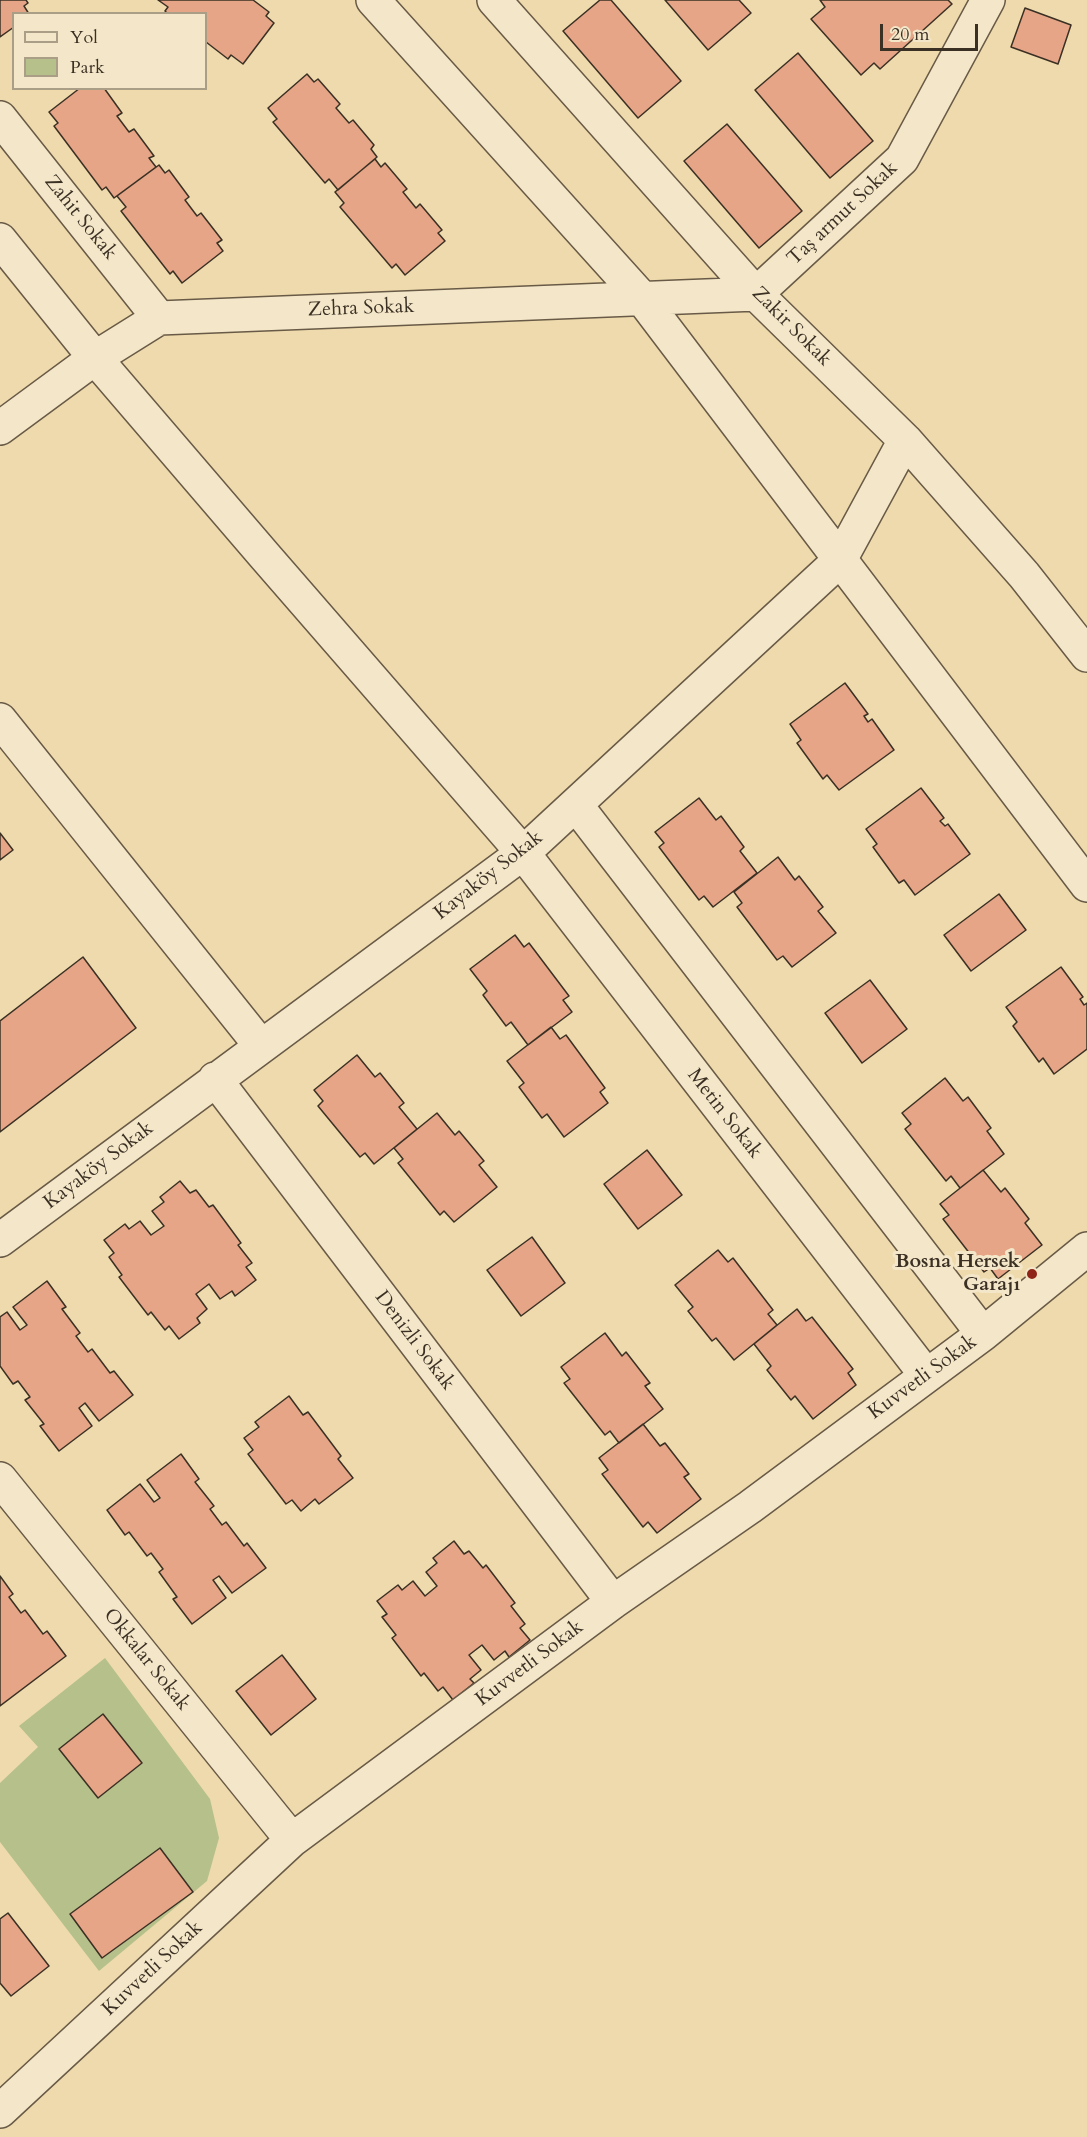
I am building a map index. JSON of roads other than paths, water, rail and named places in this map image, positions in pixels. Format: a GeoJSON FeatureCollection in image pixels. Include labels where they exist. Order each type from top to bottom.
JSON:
{"type":"FeatureCollection","features":[{"type":"Feature","properties":{"kind":"street"},"geometry":{"type":"LineString","coordinates":[[373,0],[642,297],[1087,885]]}},
{"type":"Feature","properties":{"kind":"street","name":"Zakir Sokak"},"geometry":{"type":"LineString","coordinates":[[494,0],[756,294],[905,440],[1024,575],[1087,655]]}},
{"type":"Feature","properties":{"kind":"street","name":"Taş armut Sokak"},"geometry":{"type":"LineString","coordinates":[[756,294],[902,159],[988,0]]}},
{"type":"Feature","properties":{"kind":"street","name":"Zahit Sokak"},"geometry":{"type":"LineString","coordinates":[[0,118],[159,318]]}},
{"type":"Feature","properties":{"kind":"street","name":"Metin Sokak"},"geometry":{"type":"LineString","coordinates":[[0,240],[95,358],[403,718],[523,853],[926,1375]]}},
{"type":"Feature","properties":{"kind":"street","name":"Zehra Sokak"},"geometry":{"type":"LineString","coordinates":[[0,428],[95,358],[159,318],[756,294]]}},
{"type":"Feature","properties":{"kind":"street","name":"Kayaköy Sokak"},"geometry":{"type":"LineString","coordinates":[[0,1240],[523,853],[840,560],[905,440]]}},
{"type":"Feature","properties":{"kind":"street"},"geometry":{"type":"LineString","coordinates":[[0,720],[261,1046]]}},
{"type":"Feature","properties":{"kind":"street"},"geometry":{"type":"LineString","coordinates":[[576,805],[983,1334]]}},
{"type":"Feature","properties":{"kind":"street","name":"Denizli Sokak"},"geometry":{"type":"LineString","coordinates":[[215,1079],[613,1602]]}},
{"type":"Feature","properties":{"kind":"street","name":"Kuvvetli Sokak"},"geometry":{"type":"LineString","coordinates":[[0,2111],[292,1840],[613,1602],[750,1507],[983,1334],[1087,1249]]}},
{"type":"Feature","properties":{"kind":"street","name":"Okkalar Sokak"},"geometry":{"type":"LineString","coordinates":[[0,1479],[292,1840]]}},
{"type":"Feature","properties":{"kind":"place","name":"Bosna Hersek Garajı"},"geometry":{"type":"Point","coordinates":[1032,1274]}}]}
